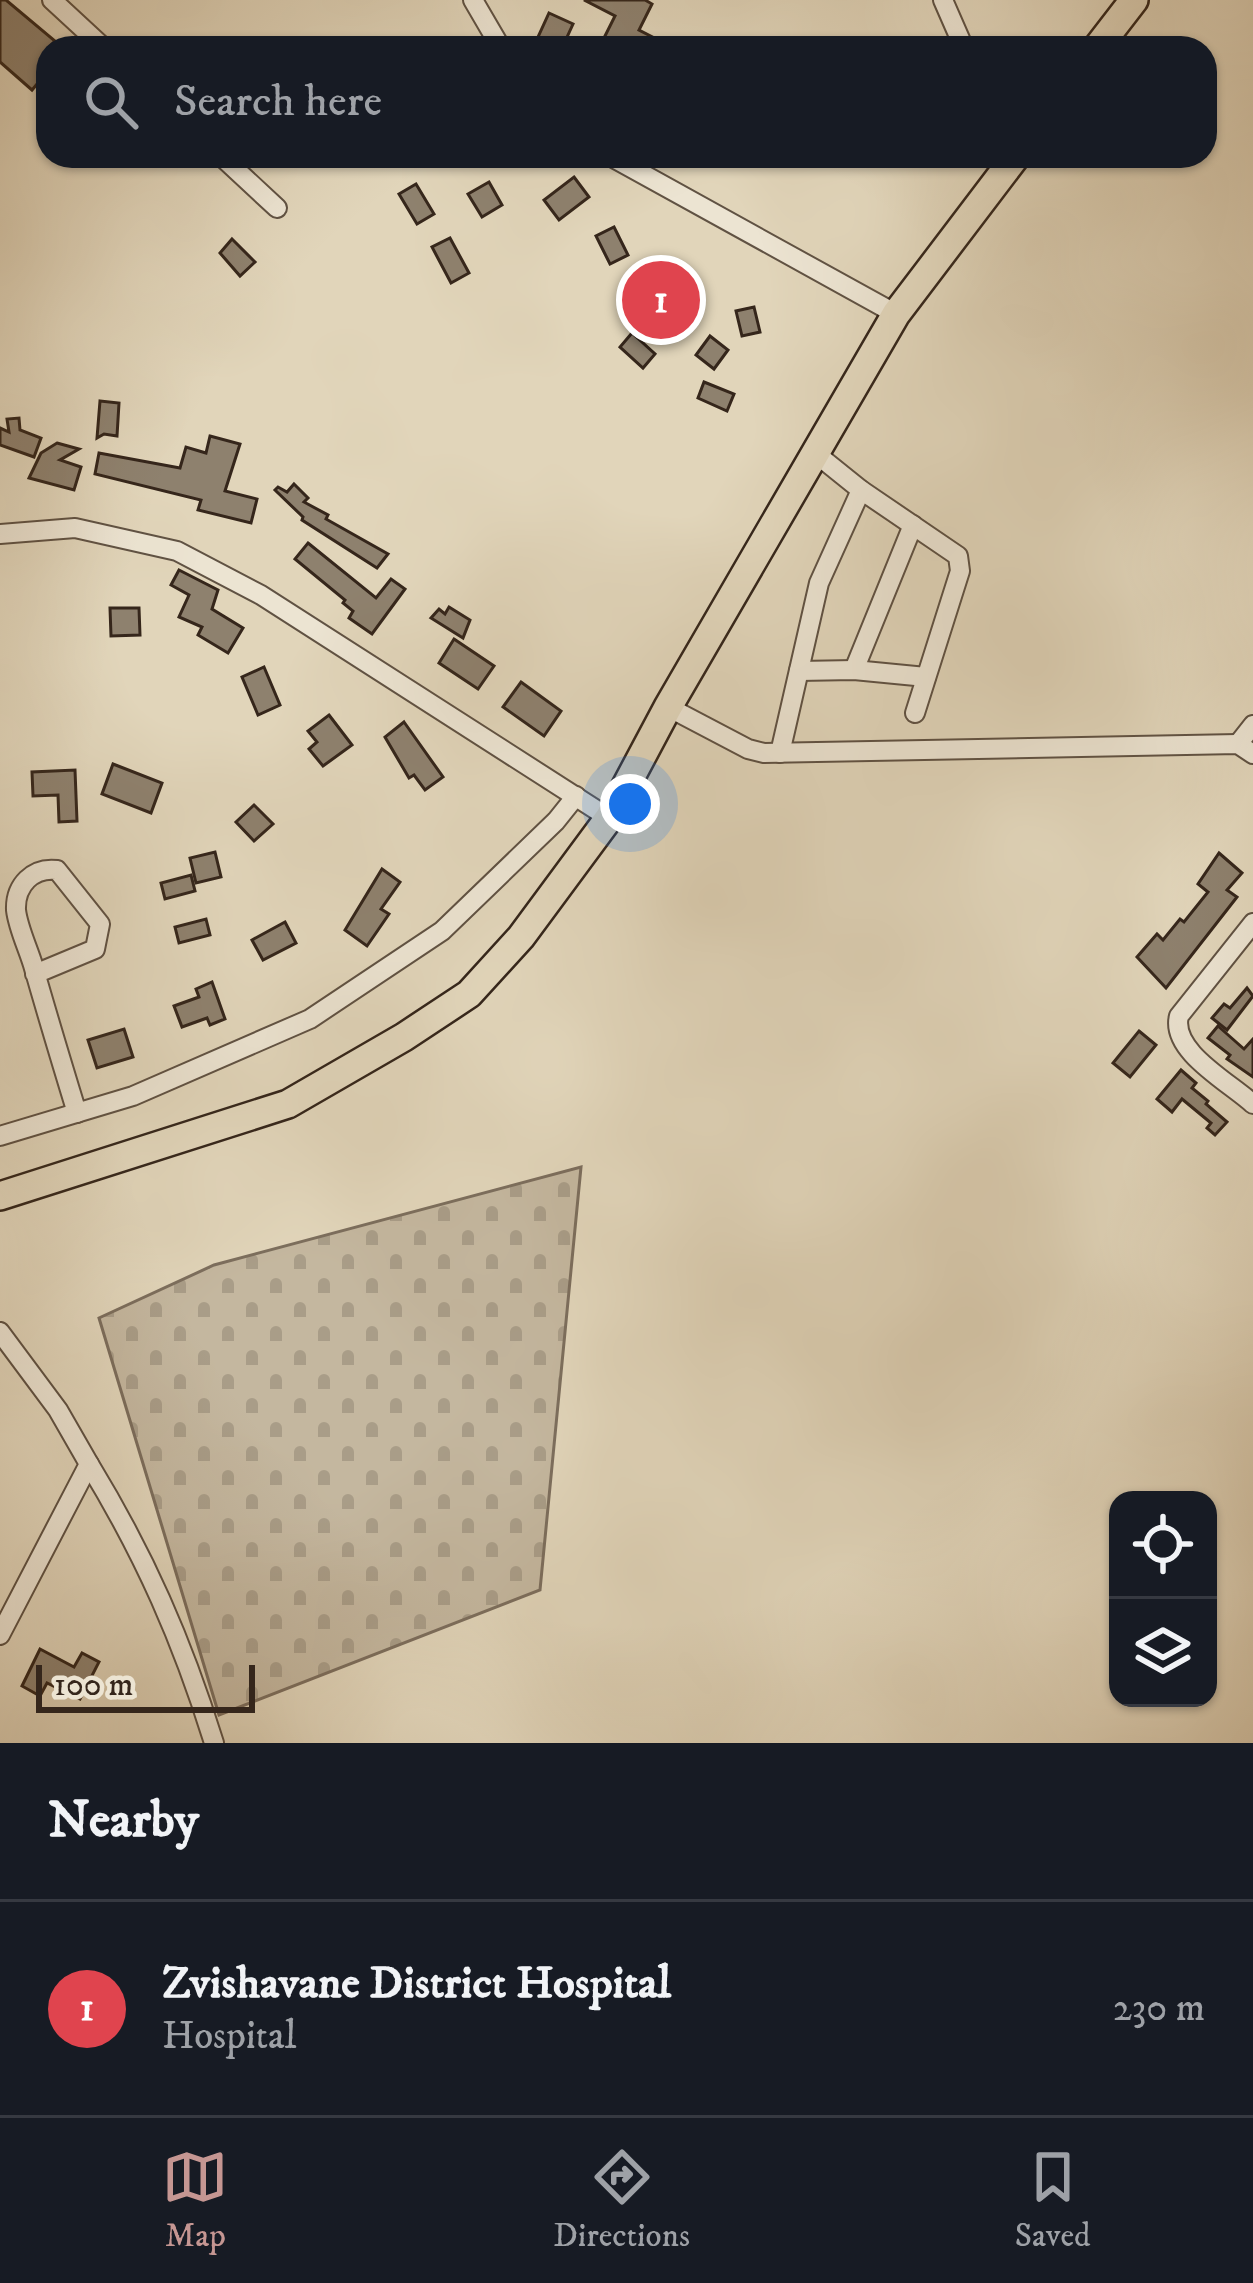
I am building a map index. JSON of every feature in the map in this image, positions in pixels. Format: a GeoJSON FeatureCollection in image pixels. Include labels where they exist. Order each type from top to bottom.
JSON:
{"type":"FeatureCollection","features":[{"type":"Feature","properties":{"kind":"highway"},"geometry":{"type":"LineString","coordinates":[[1106,36],[1134,0]]}},
{"type":"Feature","properties":{"kind":"highway"},"geometry":{"type":"LineString","coordinates":[[0,1196],[288,1103],[469,994],[520,937],[610,818],[668,707],[896,314],[1006,168]]}},
{"type":"Feature","properties":{"kind":"street"},"geometry":{"type":"LineString","coordinates":[[52,0],[91,36]]}},
{"type":"Feature","properties":{"kind":"street"},"geometry":{"type":"LineString","coordinates":[[473,0],[494,36]]}},
{"type":"Feature","properties":{"kind":"street"},"geometry":{"type":"LineString","coordinates":[[943,0],[959,36]]}},
{"type":"Feature","properties":{"kind":"street"},"geometry":{"type":"LineString","coordinates":[[234,168],[277,208]]}},
{"type":"Feature","properties":{"kind":"street"},"geometry":{"type":"LineString","coordinates":[[632,168],[896,314]]}},
{"type":"Feature","properties":{"kind":"street"},"geometry":{"type":"LineString","coordinates":[[815,454],[958,556],[960,572],[915,713]]}},
{"type":"Feature","properties":{"kind":"street"},"geometry":{"type":"LineString","coordinates":[[780,753],[819,583],[862,490]]}},
{"type":"Feature","properties":{"kind":"street"},"geometry":{"type":"LineString","coordinates":[[854,670],[913,525]]}},
{"type":"Feature","properties":{"kind":"street"},"geometry":{"type":"LineString","coordinates":[[0,534],[75,528],[177,551],[261,595],[610,818]]}},
{"type":"Feature","properties":{"kind":"street"},"geometry":{"type":"LineString","coordinates":[[799,671],[926,677]]}},
{"type":"Feature","properties":{"kind":"street"},"geometry":{"type":"LineString","coordinates":[[668,707],[748,749],[780,753],[1245,749],[1253,725]]}},
{"type":"Feature","properties":{"kind":"street"},"geometry":{"type":"LineString","coordinates":[[0,1136],[134,1096],[310,1019],[442,931],[576,796]]}},
{"type":"Feature","properties":{"kind":"street"},"geometry":{"type":"LineString","coordinates":[[35,974],[95,949],[100,938],[100,924],[57,870],[32,872],[16,908],[35,974],[76,1113]]}},
{"type":"Feature","properties":{"kind":"street"},"geometry":{"type":"LineString","coordinates":[[1253,923],[1179,1016],[1176,1028],[1184,1047],[1253,1104]]}},
{"type":"Feature","properties":{"kind":"street"},"geometry":{"type":"LineString","coordinates":[[0,1332],[58,1410],[132,1535],[187,1655],[214,1743]]}},
{"type":"Feature","properties":{"kind":"street"},"geometry":{"type":"LineString","coordinates":[[0,1635],[89,1464]]}},
{"type":"Feature","properties":{"kind":"green space"},"geometry":{"type":"Polygon","coordinates":[[[581,1167],[540,1590],[219,1715],[99,1318],[214,1265],[581,1167]]]}},
{"type":"Feature","properties":{"kind":"building"},"geometry":{"type":"Polygon","coordinates":[[[0,0],[6,0],[49,36],[36,36],[36,85],[32,90],[0,62],[0,0]]]}},
{"type":"Feature","properties":{"kind":"building"},"geometry":{"type":"Polygon","coordinates":[[[584,0],[645,0],[652,4],[639,30],[651,36],[605,36],[615,16],[584,0]]]}},
{"type":"Feature","properties":{"kind":"building"},"geometry":{"type":"Polygon","coordinates":[[[549,13],[573,24],[568,36],[538,36],[549,13]]]}},
{"type":"Feature","properties":{"kind":"building"},"geometry":{"type":"Polygon","coordinates":[[[574,177],[589,197],[559,220],[544,200],[574,177]]]}},
{"type":"Feature","properties":{"kind":"building"},"geometry":{"type":"Polygon","coordinates":[[[489,182],[502,205],[482,217],[468,194],[489,182]]]}},
{"type":"Feature","properties":{"kind":"building"},"geometry":{"type":"Polygon","coordinates":[[[416,184],[434,214],[417,224],[399,194],[416,184]]]}},
{"type":"Feature","properties":{"kind":"building"},"geometry":{"type":"Polygon","coordinates":[[[614,227],[628,255],[610,264],[596,236],[614,227]]]}},
{"type":"Feature","properties":{"kind":"building"},"geometry":{"type":"Polygon","coordinates":[[[450,238],[469,273],[451,283],[432,247],[450,238]]]}},
{"type":"Feature","properties":{"kind":"building"},"geometry":{"type":"Polygon","coordinates":[[[232,239],[255,262],[240,276],[220,253],[232,239]]]}},
{"type":"Feature","properties":{"kind":"building"},"geometry":{"type":"Polygon","coordinates":[[[754,307],[760,332],[742,336],[736,311],[754,307]]]}},
{"type":"Feature","properties":{"kind":"building"},"geometry":{"type":"Polygon","coordinates":[[[632,333],[655,354],[643,368],[620,347],[632,333]]]}},
{"type":"Feature","properties":{"kind":"building"},"geometry":{"type":"Polygon","coordinates":[[[710,336],[728,350],[714,369],[696,355],[710,336]]]}},
{"type":"Feature","properties":{"kind":"building"},"geometry":{"type":"Polygon","coordinates":[[[704,382],[734,394],[727,411],[698,398],[704,382]]]}},
{"type":"Feature","properties":{"kind":"building"},"geometry":{"type":"Polygon","coordinates":[[[100,401],[119,403],[117,436],[97,438],[100,401]]]}},
{"type":"Feature","properties":{"kind":"building"},"geometry":{"type":"Polygon","coordinates":[[[19,418],[20,430],[41,438],[34,457],[0,445],[0,428],[9,432],[7,419],[19,418]]]}},
{"type":"Feature","properties":{"kind":"building"},"geometry":{"type":"Polygon","coordinates":[[[210,436],[240,444],[225,491],[257,499],[251,523],[198,510],[201,500],[95,474],[99,453],[180,468],[186,447],[206,453],[210,436]]]}},
{"type":"Feature","properties":{"kind":"building"},"geometry":{"type":"Polygon","coordinates":[[[57,443],[79,449],[60,460],[81,467],[74,490],[29,478],[41,453],[57,443]]]}},
{"type":"Feature","properties":{"kind":"building"},"geometry":{"type":"Polygon","coordinates":[[[294,484],[308,498],[304,502],[328,515],[326,519],[388,554],[377,568],[302,520],[275,490],[287,492],[294,484]]]}},
{"type":"Feature","properties":{"kind":"building"},"geometry":{"type":"Polygon","coordinates":[[[308,543],[376,598],[391,579],[405,589],[372,634],[349,618],[353,611],[345,600],[295,559],[308,543]]]}},
{"type":"Feature","properties":{"kind":"building"},"geometry":{"type":"Polygon","coordinates":[[[179,570],[218,590],[212,609],[243,628],[228,653],[198,635],[202,627],[179,617],[189,595],[171,585],[179,570]]]}},
{"type":"Feature","properties":{"kind":"building"},"geometry":{"type":"Polygon","coordinates":[[[449,607],[470,620],[463,638],[431,618],[439,609],[445,614],[449,607]]]}},
{"type":"Feature","properties":{"kind":"building"},"geometry":{"type":"Polygon","coordinates":[[[110,608],[139,608],[140,635],[111,636],[110,608]]]}},
{"type":"Feature","properties":{"kind":"building"},"geometry":{"type":"Polygon","coordinates":[[[454,639],[494,666],[478,689],[439,663],[454,639]]]}},
{"type":"Feature","properties":{"kind":"building"},"geometry":{"type":"Polygon","coordinates":[[[264,667],[280,705],[258,715],[242,677],[264,667]]]}},
{"type":"Feature","properties":{"kind":"building"},"geometry":{"type":"Polygon","coordinates":[[[521,682],[561,711],[544,736],[503,707],[521,682]]]}},
{"type":"Feature","properties":{"kind":"building"},"geometry":{"type":"Polygon","coordinates":[[[329,715],[352,745],[323,766],[309,749],[317,742],[308,731],[329,715]]]}},
{"type":"Feature","properties":{"kind":"building"},"geometry":{"type":"Polygon","coordinates":[[[404,722],[443,777],[425,790],[414,775],[409,778],[385,737],[404,722]]]}},
{"type":"Feature","properties":{"kind":"building"},"geometry":{"type":"Polygon","coordinates":[[[113,764],[162,783],[151,813],[102,794],[113,764]]]}},
{"type":"Feature","properties":{"kind":"building"},"geometry":{"type":"Polygon","coordinates":[[[75,770],[77,821],[59,822],[58,795],[33,796],[32,772],[75,770]]]}},
{"type":"Feature","properties":{"kind":"building"},"geometry":{"type":"Polygon","coordinates":[[[254,805],[273,824],[254,841],[236,822],[254,805]]]}},
{"type":"Feature","properties":{"kind":"building"},"geometry":{"type":"Polygon","coordinates":[[[215,852],[221,877],[196,883],[190,858],[215,852]]]}},
{"type":"Feature","properties":{"kind":"building"},"geometry":{"type":"Polygon","coordinates":[[[1219,853],[1242,873],[1227,890],[1237,897],[1166,988],[1137,957],[1157,934],[1163,940],[1180,919],[1184,922],[1208,892],[1198,884],[1219,853]]]}},
{"type":"Feature","properties":{"kind":"building"},"geometry":{"type":"Polygon","coordinates":[[[382,869],[400,882],[381,909],[389,914],[367,946],[345,930],[382,869]]]}},
{"type":"Feature","properties":{"kind":"building"},"geometry":{"type":"Polygon","coordinates":[[[191,875],[195,891],[165,899],[161,883],[191,875]]]}},
{"type":"Feature","properties":{"kind":"building"},"geometry":{"type":"Polygon","coordinates":[[[206,919],[210,935],[179,943],[175,927],[206,919]]]}},
{"type":"Feature","properties":{"kind":"building"},"geometry":{"type":"Polygon","coordinates":[[[285,922],[296,943],[263,960],[252,940],[285,922]]]}},
{"type":"Feature","properties":{"kind":"building"},"geometry":{"type":"Polygon","coordinates":[[[212,982],[225,1019],[210,1025],[207,1018],[182,1027],[174,1006],[199,997],[196,989],[212,982]]]}},
{"type":"Feature","properties":{"kind":"building"},"geometry":{"type":"Polygon","coordinates":[[[1247,988],[1253,996],[1227,1030],[1212,1018],[1224,1004],[1230,1008],[1247,988]]]}},
{"type":"Feature","properties":{"kind":"building"},"geometry":{"type":"Polygon","coordinates":[[[1218,1026],[1244,1049],[1253,1039],[1253,1077],[1208,1038],[1218,1026]]]}},
{"type":"Feature","properties":{"kind":"building"},"geometry":{"type":"Polygon","coordinates":[[[124,1029],[133,1057],[97,1068],[88,1040],[124,1029]]]}},
{"type":"Feature","properties":{"kind":"building"},"geometry":{"type":"Polygon","coordinates":[[[1139,1031],[1156,1045],[1130,1077],[1113,1063],[1139,1031]]]}},
{"type":"Feature","properties":{"kind":"building"},"geometry":{"type":"Polygon","coordinates":[[[1181,1070],[1196,1083],[1192,1088],[1206,1104],[1227,1122],[1215,1135],[1207,1128],[1211,1123],[1182,1099],[1172,1112],[1157,1099],[1181,1070]]]}},
{"type":"Feature","properties":{"kind":"building"},"geometry":{"type":"Polygon","coordinates":[[[40,1649],[74,1667],[82,1653],[99,1662],[80,1699],[47,1683],[40,1696],[22,1686],[40,1649]]]}},
{"type":"Feature","properties":{"kind":"place","name":"Zvishavane District Hospital"},"geometry":{"type":"Point","coordinates":[661,300]}}]}
